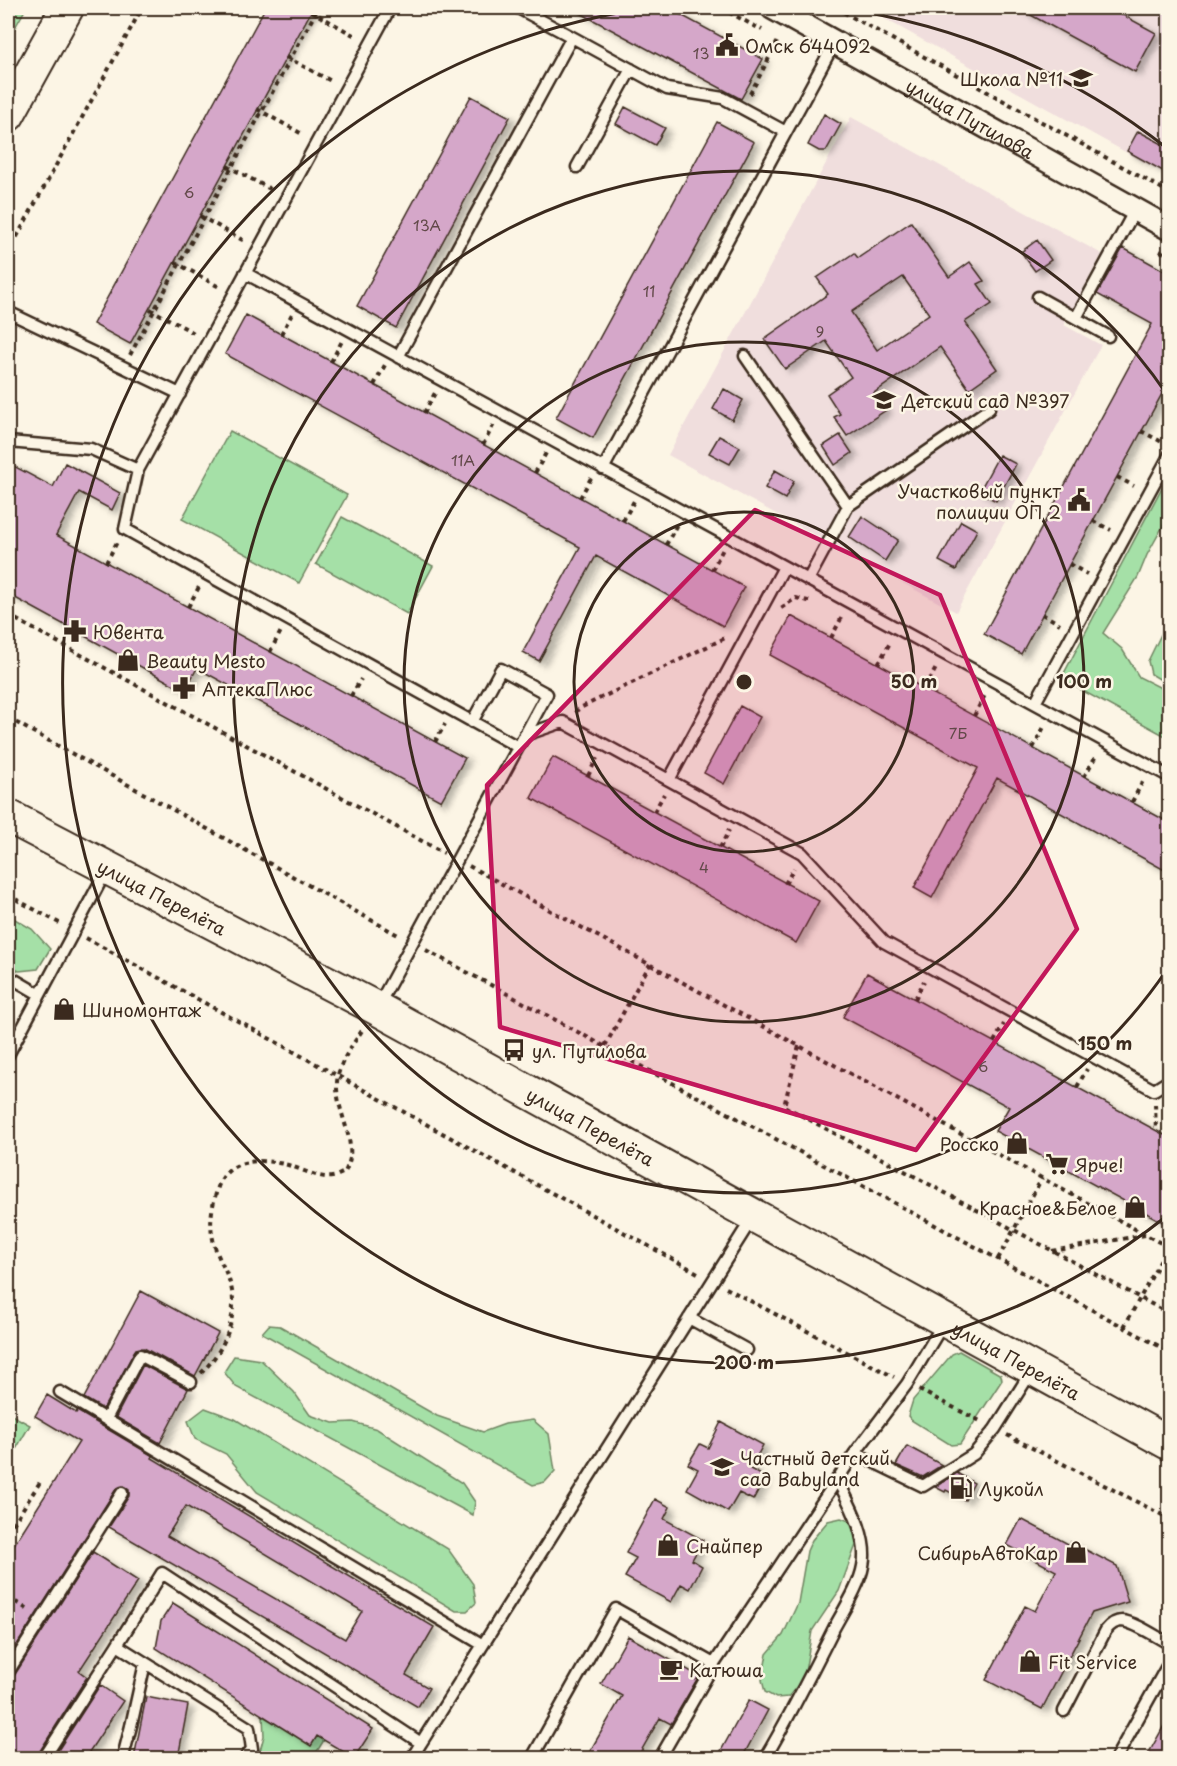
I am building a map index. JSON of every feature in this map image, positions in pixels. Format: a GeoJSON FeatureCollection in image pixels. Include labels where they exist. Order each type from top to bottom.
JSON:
{"type":"FeatureCollection","features":[{"type":"Feature","properties":{"kind":"main road"},"geometry":{"type":"LineString","coordinates":[[8,115],[67,8]]}},
{"type":"Feature","properties":{"kind":"main road","name":"улица Перелёта"},"geometry":{"type":"LineString","coordinates":[[8,816],[376,1008],[1170,1444]]}},
{"type":"Feature","properties":{"kind":"street","name":"улица Путилова"},"geometry":{"type":"LineString","coordinates":[[773,8],[1170,229]]}},
{"type":"Feature","properties":{"kind":"lane"},"geometry":{"type":"LineString","coordinates":[[390,8],[138,471],[125,529],[518,747]]}},
{"type":"Feature","properties":{"kind":"lane"},"geometry":{"type":"LineString","coordinates":[[518,8],[667,89],[723,98],[786,132]]}},
{"type":"Feature","properties":{"kind":"lane"},"geometry":{"type":"LineString","coordinates":[[398,357],[572,37]]}},
{"type":"Feature","properties":{"kind":"lane"},"geometry":{"type":"LineString","coordinates":[[603,468],[835,42]]}},
{"type":"Feature","properties":{"kind":"lane"},"geometry":{"type":"LineString","coordinates":[[578,167],[631,69]]}},
{"type":"Feature","properties":{"kind":"lane"},"geometry":{"type":"LineString","coordinates":[[1076,318],[1135,210]]}},
{"type":"Feature","properties":{"kind":"lane"},"geometry":{"type":"LineString","coordinates":[[246,273],[808,580],[848,607],[897,628],[1170,777]]}},
{"type":"Feature","properties":{"kind":"lane"},"geometry":{"type":"LineString","coordinates":[[1038,297],[1108,336]]}},
{"type":"Feature","properties":{"kind":"lane"},"geometry":{"type":"LineString","coordinates":[[8,312],[180,394]]}},
{"type":"Feature","properties":{"kind":"lane"},"geometry":{"type":"LineString","coordinates":[[745,356],[848,506]]}},
{"type":"Feature","properties":{"kind":"lane"},"geometry":{"type":"LineString","coordinates":[[808,580],[848,506],[989,409]]}},
{"type":"Feature","properties":{"kind":"lane"},"geometry":{"type":"LineString","coordinates":[[8,442],[92,449],[138,471]]}},
{"type":"Feature","properties":{"kind":"lane"},"geometry":{"type":"LineString","coordinates":[[1035,704],[1170,454]]}},
{"type":"Feature","properties":{"kind":"lane"},"geometry":{"type":"LineString","coordinates":[[669,780],[784,567]]}},
{"type":"Feature","properties":{"kind":"lane"},"geometry":{"type":"LineString","coordinates":[[376,1008],[547,694],[501,669],[472,722]]}},
{"type":"Feature","properties":{"kind":"lane"},"geometry":{"type":"LineString","coordinates":[[525,735],[563,722],[802,853],[884,942],[1154,1090],[1170,1080]]}},
{"type":"Feature","properties":{"kind":"lane"},"geometry":{"type":"LineString","coordinates":[[8,1055],[108,868]]}},
{"type":"Feature","properties":{"kind":"lane"},"geometry":{"type":"LineString","coordinates":[[8,976],[39,994]]}},
{"type":"Feature","properties":{"kind":"lane"},"geometry":{"type":"LineString","coordinates":[[412,1758],[754,1216]]}},
{"type":"Feature","properties":{"kind":"lane"},"geometry":{"type":"LineString","coordinates":[[689,1318],[747,1350]]}},
{"type":"Feature","properties":{"kind":"lane"},"geometry":{"type":"LineString","coordinates":[[660,1758],[714,1664],[837,1479],[907,1384],[944,1321]]}},
{"type":"Feature","properties":{"kind":"lane"},"geometry":{"type":"LineString","coordinates":[[106,1419],[140,1355],[191,1383]]}},
{"type":"Feature","properties":{"kind":"lane"},"geometry":{"type":"LineString","coordinates":[[855,1453],[923,1486],[974,1454],[995,1429],[1032,1369]]}},
{"type":"Feature","properties":{"kind":"lane"},"geometry":{"type":"LineString","coordinates":[[60,1392],[483,1645]]}},
{"type":"Feature","properties":{"kind":"lane"},"geometry":{"type":"LineString","coordinates":[[765,1758],[842,1613],[863,1565],[863,1544],[857,1522],[837,1479]]}},
{"type":"Feature","properties":{"kind":"lane"},"geometry":{"type":"LineString","coordinates":[[8,1672],[122,1493]]}},
{"type":"Feature","properties":{"kind":"lane"},"geometry":{"type":"LineString","coordinates":[[44,1758],[162,1573],[422,1743]]}},
{"type":"Feature","properties":{"kind":"lane"},"geometry":{"type":"LineString","coordinates":[[532,1758],[616,1609],[714,1664]]}},
{"type":"Feature","properties":{"kind":"lane"},"geometry":{"type":"LineString","coordinates":[[1064,1711],[1110,1625],[1116,1622],[1129,1623],[1170,1644]]}},
{"type":"Feature","properties":{"kind":"lane"},"geometry":{"type":"LineString","coordinates":[[117,1645],[249,1728],[252,1749],[245,1758]]}},
{"type":"Feature","properties":{"kind":"lane"},"geometry":{"type":"LineString","coordinates":[[1116,1758],[1170,1661]]}},
{"type":"Feature","properties":{"kind":"lane"},"geometry":{"type":"LineString","coordinates":[[121,1758],[129,1735],[145,1663]]}},
{"type":"Feature","properties":{"kind":"path"},"geometry":{"type":"LineString","coordinates":[[8,253],[142,8]]}},
{"type":"Feature","properties":{"kind":"path"},"geometry":{"type":"LineString","coordinates":[[123,367],[288,58],[318,8]]}},
{"type":"Feature","properties":{"kind":"path"},"geometry":{"type":"LineString","coordinates":[[721,8],[779,39],[742,108]]}},
{"type":"Feature","properties":{"kind":"path"},"geometry":{"type":"LineString","coordinates":[[836,8],[1170,193]]}},
{"type":"Feature","properties":{"kind":"path"},"geometry":{"type":"LineString","coordinates":[[313,13],[370,44]]}},
{"type":"Feature","properties":{"kind":"path"},"geometry":{"type":"LineString","coordinates":[[288,58],[345,89]]}},
{"type":"Feature","properties":{"kind":"path"},"geometry":{"type":"LineString","coordinates":[[260,110],[317,142]]}},
{"type":"Feature","properties":{"kind":"path"},"geometry":{"type":"LineString","coordinates":[[229,167],[286,198]]}},
{"type":"Feature","properties":{"kind":"path"},"geometry":{"type":"LineString","coordinates":[[202,217],[259,249]]}},
{"type":"Feature","properties":{"kind":"path"},"geometry":{"type":"LineString","coordinates":[[177,264],[234,295]]}},
{"type":"Feature","properties":{"kind":"path"},"geometry":{"type":"LineString","coordinates":[[152,310],[209,341]]}},
{"type":"Feature","properties":{"kind":"path"},"geometry":{"type":"LineString","coordinates":[[1142,431],[1170,447]]}},
{"type":"Feature","properties":{"kind":"path"},"geometry":{"type":"LineString","coordinates":[[106,563],[125,529]]}},
{"type":"Feature","properties":{"kind":"path"},"geometry":{"type":"LineString","coordinates":[[188,607],[206,574]]}},
{"type":"Feature","properties":{"kind":"path"},"geometry":{"type":"LineString","coordinates":[[563,722],[580,708],[753,624],[796,598],[848,607],[831,638]]}},
{"type":"Feature","properties":{"kind":"path"},"geometry":{"type":"LineString","coordinates":[[8,615],[1169,1247],[1124,1327]]}},
{"type":"Feature","properties":{"kind":"path"},"geometry":{"type":"LineString","coordinates":[[878,664],[897,628]]}},
{"type":"Feature","properties":{"kind":"path"},"geometry":{"type":"LineString","coordinates":[[925,689],[944,654]]}},
{"type":"Feature","properties":{"kind":"path"},"geometry":{"type":"LineString","coordinates":[[974,716],[993,681]]}},
{"type":"Feature","properties":{"kind":"path"},"geometry":{"type":"LineString","coordinates":[[1033,748],[1052,713]]}},
{"type":"Feature","properties":{"kind":"path"},"geometry":{"type":"LineString","coordinates":[[8,718],[412,942],[1170,1352]]}},
{"type":"Feature","properties":{"kind":"path"},"geometry":{"type":"LineString","coordinates":[[1084,777],[1103,741]]}},
{"type":"Feature","properties":{"kind":"path"},"geometry":{"type":"LineString","coordinates":[[1132,802],[1151,767]]}},
{"type":"Feature","properties":{"kind":"path"},"geometry":{"type":"LineString","coordinates":[[8,895],[713,1281],[1170,1519]]}},
{"type":"Feature","properties":{"kind":"path"},"geometry":{"type":"LineString","coordinates":[[605,1046],[650,964]]}},
{"type":"Feature","properties":{"kind":"path"},"geometry":{"type":"LineString","coordinates":[[191,1383],[224,1345],[232,1317],[232,1290],[213,1240],[210,1211],[218,1185],[227,1170],[247,1161],[284,1164],[312,1174],[332,1177],[345,1172],[350,1159],[348,1135],[338,1101],[338,1076],[346,1056],[376,1008]]}},
{"type":"Feature","properties":{"kind":"path"},"geometry":{"type":"LineString","coordinates":[[799,1046],[784,1106],[1170,1314]]}},
{"type":"Feature","properties":{"kind":"path"},"geometry":{"type":"LineString","coordinates":[[1154,1090],[1156,1131]]}},
{"type":"Feature","properties":{"kind":"path"},"geometry":{"type":"LineString","coordinates":[[998,1259],[1042,1178]]}},
{"type":"Feature","properties":{"kind":"path"},"geometry":{"type":"LineString","coordinates":[[1052,1251],[1146,1235]]}},
{"type":"Feature","properties":{"kind":"path"},"geometry":{"type":"LineString","coordinates":[[8,1532],[42,1479]]}},
{"type":"Feature","properties":{"kind":"path"},"geometry":{"type":"LineString","coordinates":[[8,1597],[42,1618]]}},
{"type":"Feature","properties":{"kind":"highlighted area"},"geometry":{"type":"Polygon","coordinates":[[[755,510],[940,595],[1077,929],[916,1150],[500,1027],[487,785],[755,510]]]}},
{"type":"Feature","properties":{"kind":"shaded area","name":"Школа №11"},"geometry":{"type":"Polygon","coordinates":[[[865,8],[1169,8],[1169,176],[1120,149],[865,8]]]}},
{"type":"Feature","properties":{"kind":"shaded area","name":"Детский сад №397"},"geometry":{"type":"Polygon","coordinates":[[[851,117],[1102,254],[1064,325],[1101,345],[956,612],[668,455],[851,117]]]}},
{"type":"Feature","properties":{"kind":"green space"},"geometry":{"type":"Polygon","coordinates":[[[8,8],[26,8],[8,40],[8,8]]]}},
{"type":"Feature","properties":{"kind":"green space"},"geometry":{"type":"Polygon","coordinates":[[[230,431],[347,495],[299,583],[182,519],[230,431]]]}},
{"type":"Feature","properties":{"kind":"green space"},"geometry":{"type":"Polygon","coordinates":[[[1169,474],[1169,515],[1138,577],[1103,633],[1122,649],[1139,677],[1169,692],[1169,738],[1061,679],[1169,474]]]}},
{"type":"Feature","properties":{"kind":"green space"},"geometry":{"type":"Polygon","coordinates":[[[342,517],[433,566],[407,614],[316,564],[342,517]]]}},
{"type":"Feature","properties":{"kind":"green space"},"geometry":{"type":"Polygon","coordinates":[[[1169,618],[1169,685],[1151,674],[1148,661],[1169,618]]]}},
{"type":"Feature","properties":{"kind":"green space"},"geometry":{"type":"Polygon","coordinates":[[[8,915],[32,929],[50,949],[38,969],[19,971],[8,965],[8,915]]]}},
{"type":"Feature","properties":{"kind":"green space"},"geometry":{"type":"Polygon","coordinates":[[[269,1325],[280,1326],[437,1416],[483,1432],[505,1424],[533,1420],[549,1434],[555,1471],[545,1482],[533,1485],[262,1333],[269,1325]]]}},
{"type":"Feature","properties":{"kind":"green space"},"geometry":{"type":"Polygon","coordinates":[[[959,1351],[1001,1375],[1002,1380],[960,1444],[951,1445],[908,1416],[913,1400],[952,1354],[959,1351]]]}},
{"type":"Feature","properties":{"kind":"green space"},"geometry":{"type":"Polygon","coordinates":[[[234,1356],[261,1360],[294,1392],[310,1415],[333,1423],[353,1422],[377,1429],[462,1483],[475,1502],[473,1515],[236,1387],[224,1372],[234,1356]]]}},
{"type":"Feature","properties":{"kind":"green space"},"geometry":{"type":"Polygon","coordinates":[[[205,1408],[235,1419],[448,1549],[473,1584],[476,1603],[467,1611],[456,1611],[257,1492],[226,1454],[195,1439],[188,1421],[205,1408]]]}},
{"type":"Feature","properties":{"kind":"green space"},"geometry":{"type":"Polygon","coordinates":[[[8,1413],[30,1425],[8,1463],[8,1413]]]}},
{"type":"Feature","properties":{"kind":"green space"},"geometry":{"type":"Polygon","coordinates":[[[841,1518],[852,1522],[856,1545],[839,1591],[812,1631],[804,1678],[788,1697],[776,1698],[765,1692],[762,1680],[767,1654],[783,1635],[798,1603],[807,1551],[812,1540],[828,1521],[841,1518]]]}},
{"type":"Feature","properties":{"kind":"green space"},"geometry":{"type":"Polygon","coordinates":[[[263,1716],[311,1746],[317,1736],[324,1740],[313,1758],[258,1758],[264,1736],[263,1716]]]}},
{"type":"Feature","properties":{"kind":"building"},"geometry":{"type":"Polygon","coordinates":[[[265,8],[313,8],[130,344],[93,324],[265,8]]]}},
{"type":"Feature","properties":{"kind":"building"},"geometry":{"type":"Polygon","coordinates":[[[571,8],[668,8],[763,59],[741,99],[571,8]]]}},
{"type":"Feature","properties":{"kind":"building"},"geometry":{"type":"Polygon","coordinates":[[[1018,8],[1110,8],[1156,33],[1135,72],[1018,8]]]}},
{"type":"Feature","properties":{"kind":"building"},"geometry":{"type":"Polygon","coordinates":[[[471,96],[510,117],[396,328],[357,306],[471,96]]]}},
{"type":"Feature","properties":{"kind":"building"},"geometry":{"type":"Polygon","coordinates":[[[625,107],[665,128],[655,145],[616,124],[625,107]]]}},
{"type":"Feature","properties":{"kind":"building"},"geometry":{"type":"Polygon","coordinates":[[[824,114],[841,124],[826,151],[819,151],[808,145],[824,114]]]}},
{"type":"Feature","properties":{"kind":"building"},"geometry":{"type":"Polygon","coordinates":[[[717,122],[754,142],[593,438],[556,418],[717,122]]]}},
{"type":"Feature","properties":{"kind":"building"},"geometry":{"type":"Polygon","coordinates":[[[1138,131],[1170,148],[1170,175],[1127,151],[1138,131]]]}},
{"type":"Feature","properties":{"kind":"building"},"geometry":{"type":"Polygon","coordinates":[[[911,222],[949,277],[970,262],[984,281],[978,284],[992,304],[965,322],[997,369],[969,389],[940,347],[874,393],[886,410],[847,436],[834,417],[840,414],[827,394],[851,377],[826,341],[785,369],[764,339],[828,294],[817,278],[854,253],[858,258],[911,222]],[[903,277],[851,312],[877,350],[929,314],[903,277]]]}},
{"type":"Feature","properties":{"kind":"building"},"geometry":{"type":"Polygon","coordinates":[[[1037,240],[1051,260],[1035,271],[1021,252],[1037,240]]]}},
{"type":"Feature","properties":{"kind":"building"},"geometry":{"type":"Polygon","coordinates":[[[1123,248],[1170,274],[1170,379],[1021,654],[984,634],[1152,324],[1097,294],[1123,248]]]}},
{"type":"Feature","properties":{"kind":"building"},"geometry":{"type":"Polygon","coordinates":[[[246,315],[744,587],[723,626],[596,556],[539,661],[523,652],[580,547],[225,354],[246,315]]]}},
{"type":"Feature","properties":{"kind":"building"},"geometry":{"type":"Polygon","coordinates":[[[724,389],[743,400],[732,420],[713,409],[724,389]]]}},
{"type":"Feature","properties":{"kind":"building"},"geometry":{"type":"Polygon","coordinates":[[[840,435],[852,453],[835,465],[823,446],[840,435]]]}},
{"type":"Feature","properties":{"kind":"building"},"geometry":{"type":"Polygon","coordinates":[[[719,436],[740,447],[730,464],[709,453],[719,436]]]}},
{"type":"Feature","properties":{"kind":"building"},"geometry":{"type":"Polygon","coordinates":[[[999,455],[1016,464],[996,501],[979,492],[999,455]]]}},
{"type":"Feature","properties":{"kind":"building"},"geometry":{"type":"Polygon","coordinates":[[[65,463],[120,493],[112,510],[79,492],[56,535],[465,758],[441,801],[197,668],[185,691],[8,594],[8,482],[12,465],[53,487],[65,463]]]}},
{"type":"Feature","properties":{"kind":"building"},"geometry":{"type":"Polygon","coordinates":[[[775,470],[794,481],[785,499],[765,488],[775,470]]]}},
{"type":"Feature","properties":{"kind":"building"},"geometry":{"type":"Polygon","coordinates":[[[862,516],[898,540],[885,561],[849,537],[862,516]]]}},
{"type":"Feature","properties":{"kind":"building"},"geometry":{"type":"Polygon","coordinates":[[[961,521],[977,530],[956,570],[939,561],[961,521]]]}},
{"type":"Feature","properties":{"kind":"building"},"geometry":{"type":"Polygon","coordinates":[[[791,616],[1170,823],[1170,873],[997,778],[932,898],[914,888],[978,768],[770,655],[791,616]]]}},
{"type":"Feature","properties":{"kind":"building"},"geometry":{"type":"Polygon","coordinates":[[[740,706],[760,717],[724,784],[704,773],[740,706]]]}},
{"type":"Feature","properties":{"kind":"building"},"geometry":{"type":"Polygon","coordinates":[[[553,757],[819,901],[796,943],[531,798],[553,757]]]}},
{"type":"Feature","properties":{"kind":"building"},"geometry":{"type":"Polygon","coordinates":[[[867,973],[1170,1138],[1170,1226],[995,1131],[1009,1107],[843,1017],[867,973]]]}},
{"type":"Feature","properties":{"kind":"building"},"geometry":{"type":"Polygon","coordinates":[[[141,1291],[218,1333],[195,1376],[144,1348],[136,1349],[103,1409],[84,1398],[141,1291]]]}},
{"type":"Feature","properties":{"kind":"building"},"geometry":{"type":"Polygon","coordinates":[[[143,1365],[188,1389],[160,1443],[116,1417],[143,1365]]]}},
{"type":"Feature","properties":{"kind":"building"},"geometry":{"type":"Polygon","coordinates":[[[47,1395],[153,1456],[152,1458],[434,1627],[406,1675],[429,1688],[418,1707],[109,1527],[129,1496],[129,1490],[123,1486],[116,1489],[8,1659],[8,1554],[79,1442],[35,1416],[47,1395]],[[186,1506],[167,1536],[345,1639],[362,1611],[186,1506]]]}},
{"type":"Feature","properties":{"kind":"building","name":"Частный детский сад Babyland"},"geometry":{"type":"Polygon","coordinates":[[[721,1422],[763,1445],[750,1469],[765,1477],[753,1500],[739,1493],[728,1512],[687,1489],[698,1469],[688,1464],[700,1444],[708,1448],[721,1422]]]}},
{"type":"Feature","properties":{"kind":"building"},"geometry":{"type":"Polygon","coordinates":[[[907,1446],[942,1465],[923,1477],[896,1465],[907,1446]]]}},
{"type":"Feature","properties":{"kind":"building"},"geometry":{"type":"Polygon","coordinates":[[[957,1473],[974,1483],[965,1500],[935,1487],[957,1473]]]}},
{"type":"Feature","properties":{"kind":"building"},"geometry":{"type":"Polygon","coordinates":[[[655,1499],[670,1507],[664,1519],[703,1540],[692,1560],[702,1566],[690,1589],[681,1584],[671,1602],[625,1577],[636,1558],[626,1553],[655,1499]]]}},
{"type":"Feature","properties":{"kind":"building"},"geometry":{"type":"Polygon","coordinates":[[[1021,1519],[1070,1545],[1071,1542],[1117,1566],[1128,1602],[1092,1613],[1042,1709],[986,1680],[1025,1606],[1035,1611],[1056,1571],[1007,1545],[1021,1519]]]}},
{"type":"Feature","properties":{"kind":"building"},"geometry":{"type":"Polygon","coordinates":[[[93,1552],[138,1581],[79,1671],[87,1677],[37,1758],[8,1758],[8,1679],[14,1676],[93,1552]]]}},
{"type":"Feature","properties":{"kind":"building"},"geometry":{"type":"Polygon","coordinates":[[[173,1603],[373,1729],[354,1758],[317,1736],[311,1746],[156,1648],[161,1621],[173,1603]]]}},
{"type":"Feature","properties":{"kind":"building"},"geometry":{"type":"Polygon","coordinates":[[[628,1636],[699,1676],[671,1724],[660,1718],[637,1758],[586,1758],[622,1696],[601,1684],[628,1636]]]}},
{"type":"Feature","properties":{"kind":"building"},"geometry":{"type":"Polygon","coordinates":[[[100,1685],[123,1701],[85,1758],[53,1758],[100,1685]]]}},
{"type":"Feature","properties":{"kind":"building"},"geometry":{"type":"Polygon","coordinates":[[[146,1697],[188,1705],[178,1758],[134,1758],[146,1697]]]}},
{"type":"Feature","properties":{"kind":"building"},"geometry":{"type":"Polygon","coordinates":[[[749,1700],[768,1710],[742,1758],[717,1758],[749,1700]]]}},
{"type":"Feature","properties":{"kind":"building"},"geometry":{"type":"Polygon","coordinates":[[[1170,1715],[1170,1758],[1146,1758],[1170,1715]]]}},
{"type":"Feature","properties":{"kind":"place","name":"Омск 644092"},"geometry":{"type":"Point","coordinates":[727,45]}},
{"type":"Feature","properties":{"kind":"place","name":"Школа №11"},"geometry":{"type":"Point","coordinates":[1081,78]}},
{"type":"Feature","properties":{"kind":"place","name":"Детский сад №397"},"geometry":{"type":"Point","coordinates":[884,400]}},
{"type":"Feature","properties":{"kind":"place","name":"Участковый пункт полиции ОП 2"},"geometry":{"type":"Point","coordinates":[1079,500]}},
{"type":"Feature","properties":{"kind":"place","name":"Ювента"},"geometry":{"type":"Point","coordinates":[75,631]}},
{"type":"Feature","properties":{"kind":"place","name":"Beauty Mesto"},"geometry":{"type":"Point","coordinates":[128,660]}},
{"type":"Feature","properties":{"kind":"place","name":"АптекаПлюс"},"geometry":{"type":"Point","coordinates":[184,688]}},
{"type":"Feature","properties":{"kind":"place","name":"Шиномонтаж"},"geometry":{"type":"Point","coordinates":[64,1009]}},
{"type":"Feature","properties":{"kind":"place","name":"ул. Путилова"},"geometry":{"type":"Point","coordinates":[514,1050]}},
{"type":"Feature","properties":{"kind":"place","name":"Росско"},"geometry":{"type":"Point","coordinates":[1017,1143]}},
{"type":"Feature","properties":{"kind":"place","name":"Ярче!"},"geometry":{"type":"Point","coordinates":[1057,1164]}},
{"type":"Feature","properties":{"kind":"place","name":"Красное&Белое"},"geometry":{"type":"Point","coordinates":[1135,1207]}},
{"type":"Feature","properties":{"kind":"place","name":"Частный детский сад Babyland"},"geometry":{"type":"Point","coordinates":[722,1467]}},
{"type":"Feature","properties":{"kind":"place","name":"Лукойл"},"geometry":{"type":"Point","coordinates":[961,1488]}},
{"type":"Feature","properties":{"kind":"place","name":"Снайпер"},"geometry":{"type":"Point","coordinates":[668,1545]}},
{"type":"Feature","properties":{"kind":"place","name":"СибирьАвтоКар"},"geometry":{"type":"Point","coordinates":[1076,1552]}},
{"type":"Feature","properties":{"kind":"place","name":"Fit Service"},"geometry":{"type":"Point","coordinates":[1030,1661]}},
{"type":"Feature","properties":{"kind":"place","name":"Катюша"},"geometry":{"type":"Point","coordinates":[671,1669]}}]}
